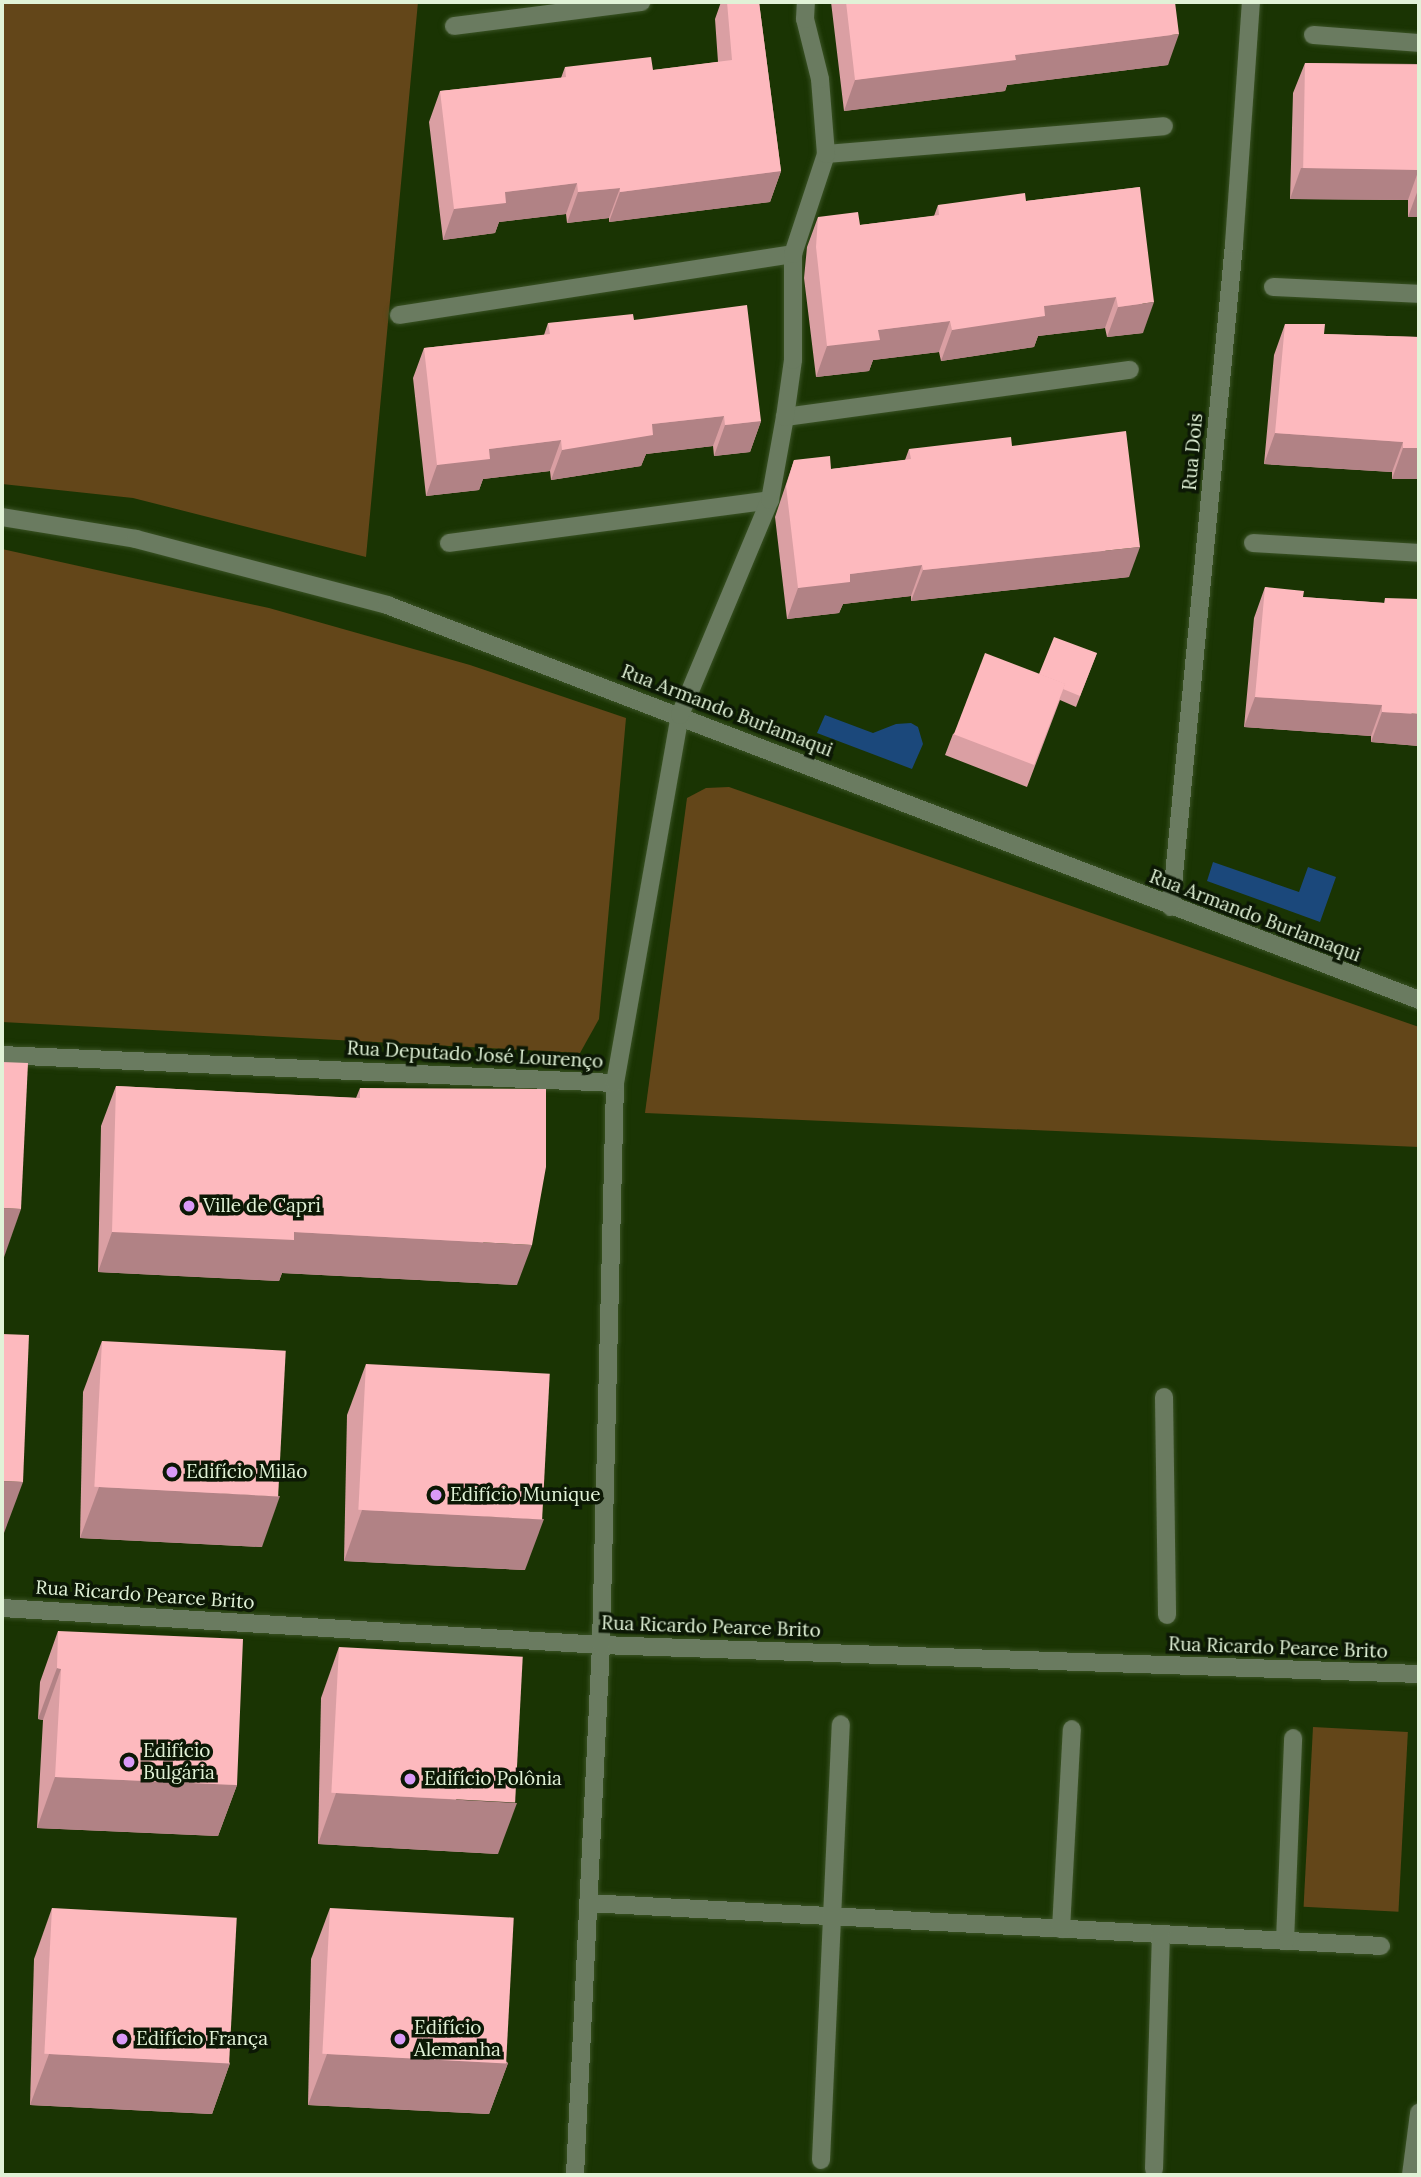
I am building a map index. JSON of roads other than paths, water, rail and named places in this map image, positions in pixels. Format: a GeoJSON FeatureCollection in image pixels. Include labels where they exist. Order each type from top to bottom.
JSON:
{"type":"FeatureCollection","features":[{"type":"Feature","properties":{"kind":"street"},"geometry":{"type":"LineString","coordinates":[[454,26],[641,2]]}},
{"type":"Feature","properties":{"kind":"street"},"geometry":{"type":"LineString","coordinates":[[806,2],[805,19],[820,79],[826,153],[1164,126]]}},
{"type":"Feature","properties":{"kind":"street","name":"Rua Dois"},"geometry":{"type":"LineString","coordinates":[[1171,906],[1234,244],[1251,2]]}},
{"type":"Feature","properties":{"kind":"street"},"geometry":{"type":"LineString","coordinates":[[1313,35],[1419,43]]}},
{"type":"Feature","properties":{"kind":"street","name":"Rua Deputado José Lourenço"},"geometry":{"type":"LineString","coordinates":[[2,1055],[615,1083],[680,715],[770,500],[793,359],[793,254],[826,153]]}},
{"type":"Feature","properties":{"kind":"street"},"geometry":{"type":"LineString","coordinates":[[399,315],[793,254]]}},
{"type":"Feature","properties":{"kind":"street"},"geometry":{"type":"LineString","coordinates":[[1273,287],[1419,294]]}},
{"type":"Feature","properties":{"kind":"street"},"geometry":{"type":"LineString","coordinates":[[785,417],[1130,370]]}},
{"type":"Feature","properties":{"kind":"street"},"geometry":{"type":"LineString","coordinates":[[449,543],[770,500]]}},
{"type":"Feature","properties":{"kind":"street","name":"Rua Armando Burlamaqui"},"geometry":{"type":"LineString","coordinates":[[2,517],[136,539],[387,605],[1419,1000]]}},
{"type":"Feature","properties":{"kind":"street"},"geometry":{"type":"LineString","coordinates":[[1253,543],[1419,553]]}},
{"type":"Feature","properties":{"kind":"street"},"geometry":{"type":"LineString","coordinates":[[575,2175],[601,1644],[615,1083]]}},
{"type":"Feature","properties":{"kind":"street"},"geometry":{"type":"LineString","coordinates":[[1164,1397],[1167,1615]]}},
{"type":"Feature","properties":{"kind":"street","name":"Rua Ricardo Pearce Brito"},"geometry":{"type":"LineString","coordinates":[[2,1608],[601,1644],[1419,1674]]}},
{"type":"Feature","properties":{"kind":"street"},"geometry":{"type":"LineString","coordinates":[[821,2160],[841,1724]]}},
{"type":"Feature","properties":{"kind":"street"},"geometry":{"type":"LineString","coordinates":[[1061,1929],[1072,1729]]}},
{"type":"Feature","properties":{"kind":"street"},"geometry":{"type":"LineString","coordinates":[[1285,1941],[1293,1738]]}},
{"type":"Feature","properties":{"kind":"street"},"geometry":{"type":"LineString","coordinates":[[588,1903],[1381,1946]]}},
{"type":"Feature","properties":{"kind":"street"},"geometry":{"type":"LineString","coordinates":[[1153,2169],[1161,1935]]}},
{"type":"Feature","properties":{"kind":"street"},"geometry":{"type":"LineString","coordinates":[[1411,2175],[1419,2113]]}},
{"type":"Feature","properties":{"kind":"water"},"geometry":{"type":"Polygon","coordinates":[[[825,715],[873,733],[896,724],[911,723],[918,727],[923,744],[912,769],[817,733],[825,715]]]}},
{"type":"Feature","properties":{"kind":"water"},"geometry":{"type":"Polygon","coordinates":[[[1213,862],[1299,892],[1308,867],[1336,877],[1320,922],[1207,881],[1213,862]]]}},
{"type":"Feature","properties":{"kind":"place","name":"Ville de Capri"},"geometry":{"type":"Point","coordinates":[189,1206]}},
{"type":"Feature","properties":{"kind":"place","name":"Edifício Milão"},"geometry":{"type":"Point","coordinates":[172,1472]}},
{"type":"Feature","properties":{"kind":"place","name":"Edifício Munique"},"geometry":{"type":"Point","coordinates":[436,1495]}},
{"type":"Feature","properties":{"kind":"place","name":"Edifício Bulgária"},"geometry":{"type":"Point","coordinates":[129,1762]}},
{"type":"Feature","properties":{"kind":"place","name":"Edifício Polônia"},"geometry":{"type":"Point","coordinates":[410,1779]}},
{"type":"Feature","properties":{"kind":"place","name":"Edifício França"},"geometry":{"type":"Point","coordinates":[122,2039]}},
{"type":"Feature","properties":{"kind":"place","name":"Edifício Alemanha"},"geometry":{"type":"Point","coordinates":[400,2039]}}]}
